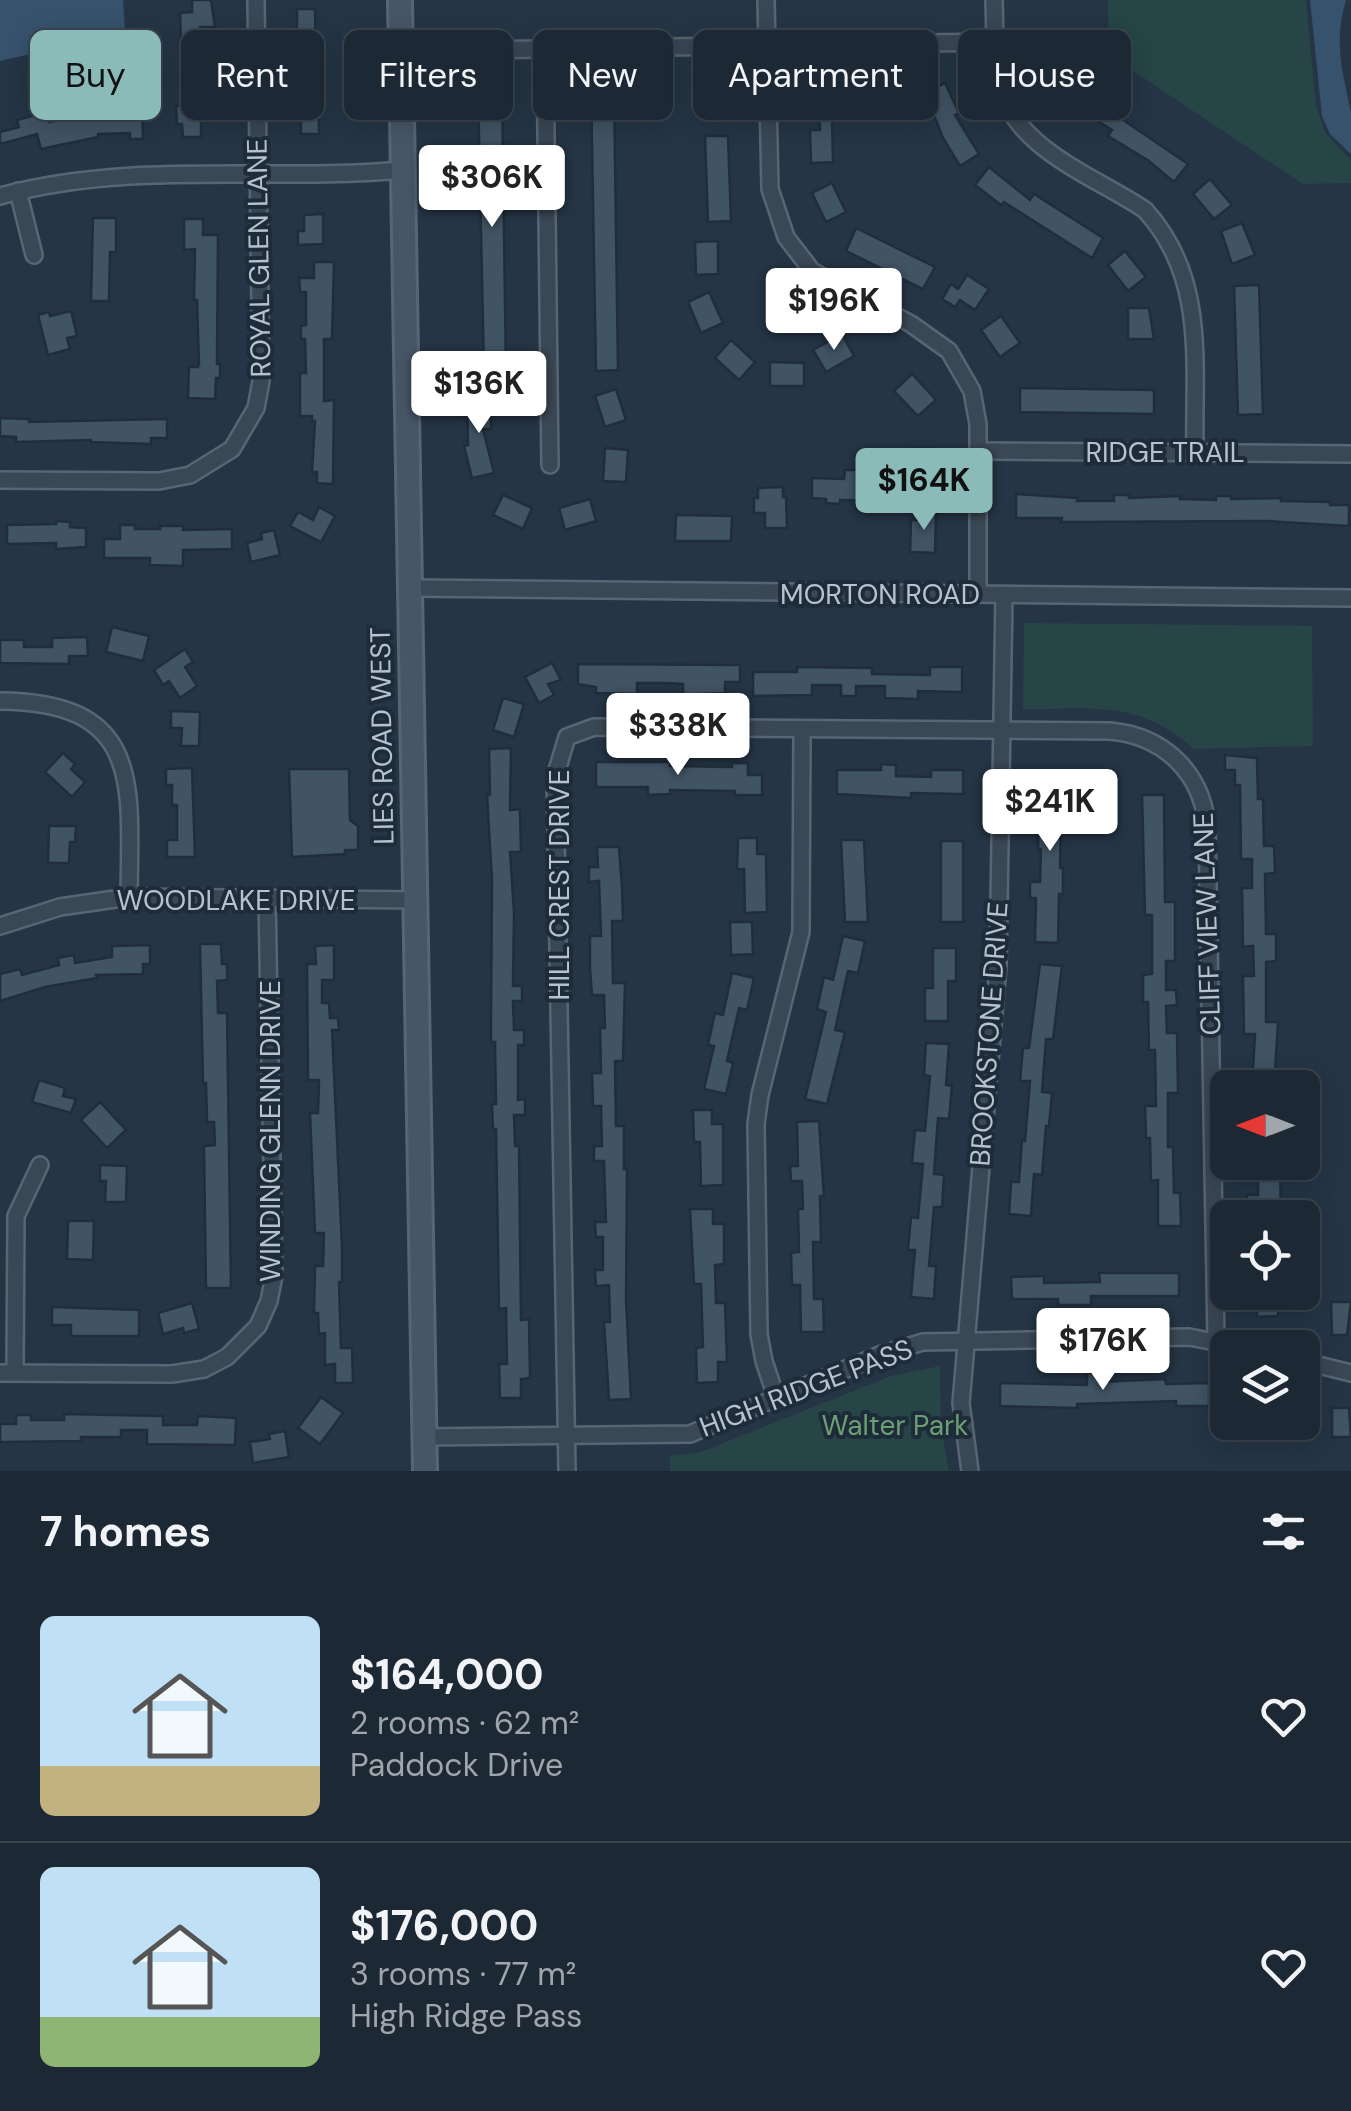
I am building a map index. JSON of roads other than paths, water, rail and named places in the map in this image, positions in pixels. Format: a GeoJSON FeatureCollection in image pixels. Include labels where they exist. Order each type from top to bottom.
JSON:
{"type":"FeatureCollection","features":[{"type":"Feature","properties":{"kind":"street","name":"ROYAL GLEN LANE"},"geometry":{"type":"LineString","coordinates":[[0,480],[172,479],[202,469],[232,449],[256,408],[262,381],[256,0]]}},
{"type":"Feature","properties":{"kind":"street","name":"LIES ROAD WEST"},"geometry":{"type":"LineString","coordinates":[[400,0],[401,30]]}},
{"type":"Feature","properties":{"kind":"street"},"geometry":{"type":"LineString","coordinates":[[766,0],[767,30]]}},
{"type":"Feature","properties":{"kind":"street"},"geometry":{"type":"LineString","coordinates":[[994,0],[995,30]]}},
{"type":"Feature","properties":{"kind":"street","name":"LIES ROAD WEST"},"geometry":{"type":"LineString","coordinates":[[402,120],[425,1471]]}},
{"type":"Feature","properties":{"kind":"street"},"geometry":{"type":"LineString","coordinates":[[546,120],[550,465]]}},
{"type":"Feature","properties":{"kind":"street"},"geometry":{"type":"LineString","coordinates":[[769,120],[770,190],[786,236],[812,271],[911,324],[950,351],[972,391],[978,424],[978,594]]}},
{"type":"Feature","properties":{"kind":"street"},"geometry":{"type":"LineString","coordinates":[[1016,120],[1022,130],[1048,150],[1145,210],[1182,266],[1192,314],[1194,452]]}},
{"type":"Feature","properties":{"kind":"street"},"geometry":{"type":"LineString","coordinates":[[0,196],[115,175],[403,170]]}},
{"type":"Feature","properties":{"kind":"street"},"geometry":{"type":"LineString","coordinates":[[18,191],[34,255]]}},
{"type":"Feature","properties":{"kind":"street","name":"RIDGE TRAIL"},"geometry":{"type":"LineString","coordinates":[[978,451],[1351,454]]}},
{"type":"Feature","properties":{"kind":"street","name":"MORTON ROAD"},"geometry":{"type":"LineString","coordinates":[[410,588],[1351,598]]}},
{"type":"Feature","properties":{"kind":"street","name":"BROOKSTONE DRIVE"},"geometry":{"type":"LineString","coordinates":[[970,1471],[960,1403],[998,966],[1004,595]]}},
{"type":"Feature","properties":{"kind":"street"},"geometry":{"type":"LineString","coordinates":[[0,700],[58,705],[100,728],[123,766],[129,788],[130,897]]}},
{"type":"Feature","properties":{"kind":"street","name":"HILL CREST DRIVE"},"geometry":{"type":"LineString","coordinates":[[567,1471],[555,777],[567,737],[594,727],[1002,730]]}},
{"type":"Feature","properties":{"kind":"street"},"geometry":{"type":"LineString","coordinates":[[777,1400],[759,1334],[756,1124],[801,932],[802,729]]}},
{"type":"Feature","properties":{"kind":"street","name":"CLIFF VIEW LANE"},"geometry":{"type":"LineString","coordinates":[[1002,730],[1110,731],[1134,735],[1178,759],[1202,796],[1207,828],[1216,1330]]}},
{"type":"Feature","properties":{"kind":"street","name":"WOODLAKE DRIVE"},"geometry":{"type":"LineString","coordinates":[[0,926],[60,907],[130,897],[415,900]]}},
{"type":"Feature","properties":{"kind":"street","name":"WINDING GLENN DRIVE"},"geometry":{"type":"LineString","coordinates":[[8,1373],[191,1372],[227,1356],[258,1326],[274,1276],[268,900]]}},
{"type":"Feature","properties":{"kind":"street"},"geometry":{"type":"LineString","coordinates":[[8,1373],[16,1216],[40,1166]]}},
{"type":"Feature","properties":{"kind":"street","name":"HIGH RIDGE PASS"},"geometry":{"type":"LineString","coordinates":[[424,1437],[690,1434],[899,1347],[923,1342],[1210,1339]]}},
{"type":"Feature","properties":{"kind":"street"},"geometry":{"type":"LineString","coordinates":[[1320,1365],[1351,1373]]}},
{"type":"Feature","properties":{"kind":"water"},"geometry":{"type":"Polygon","coordinates":[[[0,0],[123,0],[125,30],[30,30],[30,54],[0,61],[0,0]]]}},
{"type":"Feature","properties":{"kind":"water"},"geometry":{"type":"Polygon","coordinates":[[[1310,0],[1346,0],[1340,44],[1351,113],[1351,154],[1330,134],[1322,116],[1310,0]]]}},
{"type":"Feature","properties":{"kind":"park label","name":"Walter Park"},"geometry":{"type":"Point","coordinates":[895,1425]}}]}
